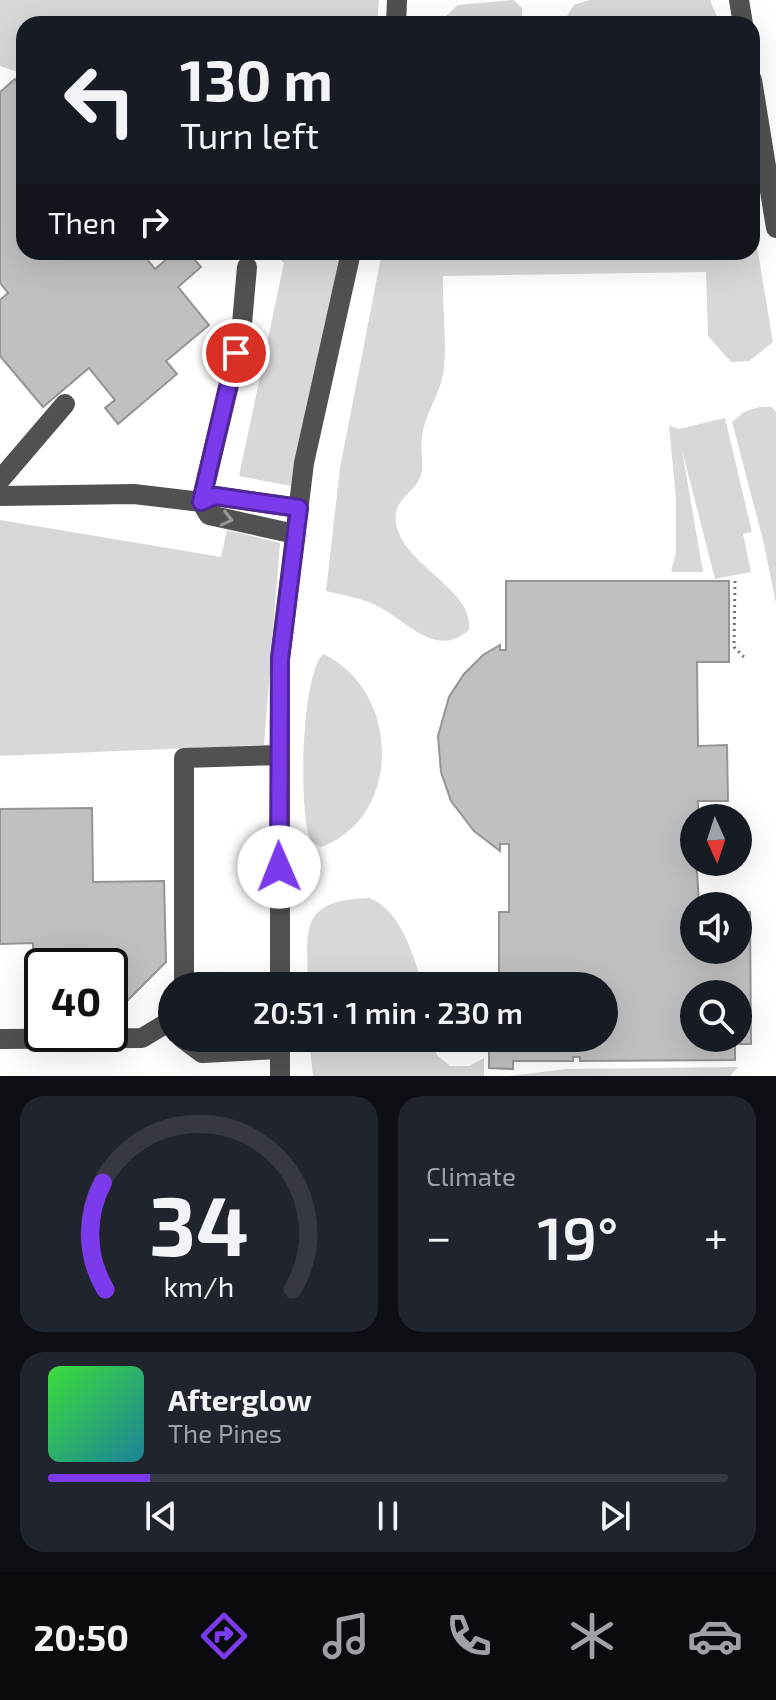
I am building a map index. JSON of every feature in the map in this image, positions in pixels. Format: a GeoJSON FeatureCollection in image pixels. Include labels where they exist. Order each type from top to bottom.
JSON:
{"type":"FeatureCollection","features":[{"type":"Feature","properties":{"kind":"street"},"geometry":{"type":"LineString","coordinates":[[760,129],[776,228]]}},
{"type":"Feature","properties":{"kind":"street"},"geometry":{"type":"LineString","coordinates":[[280,972],[280,659],[304,463],[349,260]]}},
{"type":"Feature","properties":{"kind":"street"},"geometry":{"type":"LineString","coordinates":[[247,267],[241,335],[201,502],[209,515],[295,534]]}},
{"type":"Feature","properties":{"kind":"street"},"geometry":{"type":"LineString","coordinates":[[0,480],[65,404]]}},
{"type":"Feature","properties":{"kind":"street"},"geometry":{"type":"LineString","coordinates":[[0,496],[134,494],[201,502],[215,496],[299,508]]}},
{"type":"Feature","properties":{"kind":"street"},"geometry":{"type":"LineString","coordinates":[[184,972],[184,758],[278,755]]}},
{"type":"Feature","properties":{"kind":"street"},"geometry":{"type":"LineString","coordinates":[[0,1039],[142,1038],[158,1031]]}},
{"type":"Feature","properties":{"kind":"street"},"geometry":{"type":"LineString","coordinates":[[280,1052],[280,1076]]}},
{"type":"Feature","properties":{"kind":"path"},"geometry":{"type":"LineString","coordinates":[[735,581],[734,647],[744,657]]}},
{"type":"Feature","properties":{"kind":"shaded area"},"geometry":{"type":"Polygon","coordinates":[[[0,0],[379,0],[378,16],[16,16],[16,71],[0,66],[0,0]]]}},
{"type":"Feature","properties":{"kind":"shaded area"},"geometry":{"type":"Polygon","coordinates":[[[514,0],[522,8],[522,16],[446,16],[458,5],[514,0]]]}},
{"type":"Feature","properties":{"kind":"shaded area"},"geometry":{"type":"Polygon","coordinates":[[[589,0],[710,0],[717,16],[567,16],[574,5],[589,0]]]}},
{"type":"Feature","properties":{"kind":"shaded area"},"geometry":{"type":"Polygon","coordinates":[[[280,260],[339,260],[291,486],[239,476],[284,263],[280,260]]]}},
{"type":"Feature","properties":{"kind":"shaded area"},"geometry":{"type":"Polygon","coordinates":[[[380,260],[759,260],[773,342],[749,361],[731,362],[708,336],[706,272],[443,276],[443,377],[423,429],[421,475],[398,507],[396,522],[410,551],[450,589],[468,615],[469,630],[456,638],[444,641],[432,639],[375,605],[326,591],[340,468],[380,260]]]}},
{"type":"Feature","properties":{"kind":"shaded area"},"geometry":{"type":"Polygon","coordinates":[[[772,407],[776,412],[776,603],[732,422],[744,412],[772,407]]]}},
{"type":"Feature","properties":{"kind":"shaded area"},"geometry":{"type":"Polygon","coordinates":[[[725,418],[752,532],[743,534],[751,572],[715,579],[682,450],[703,572],[671,572],[676,552],[676,499],[669,425],[678,429],[725,418]]]}},
{"type":"Feature","properties":{"kind":"shaded area"},"geometry":{"type":"Polygon","coordinates":[[[0,520],[221,557],[227,530],[280,543],[264,745],[0,756],[0,520]]]}},
{"type":"Feature","properties":{"kind":"shaded area"},"geometry":{"type":"Polygon","coordinates":[[[323,654],[348,671],[367,695],[378,723],[382,752],[378,782],[367,809],[348,832],[321,847],[311,842],[303,776],[310,689],[323,654]]]}},
{"type":"Feature","properties":{"kind":"shaded area"},"geometry":{"type":"Polygon","coordinates":[[[370,898],[390,913],[405,936],[418,972],[308,972],[308,933],[312,921],[319,911],[330,904],[370,898]]]}},
{"type":"Feature","properties":{"kind":"shaded area"},"geometry":{"type":"Polygon","coordinates":[[[310,1052],[436,1052],[450,1066],[469,1066],[484,1058],[484,1076],[313,1076],[310,1052]]]}},
{"type":"Feature","properties":{"kind":"shaded area"},"geometry":{"type":"Polygon","coordinates":[[[738,1067],[730,1076],[509,1076],[566,1069],[738,1067]]]}},
{"type":"Feature","properties":{"kind":"building"},"geometry":{"type":"Polygon","coordinates":[[[16,80],[16,260],[148,260],[155,269],[166,260],[195,260],[201,267],[178,287],[209,325],[166,361],[177,374],[118,424],[105,408],[115,400],[89,368],[43,407],[0,356],[0,300],[8,293],[0,283],[0,92],[16,80]]]}},
{"type":"Feature","properties":{"kind":"building"},"geometry":{"type":"Polygon","coordinates":[[[506,581],[729,581],[729,662],[697,662],[698,746],[727,745],[728,801],[680,804],[680,876],[697,876],[698,892],[680,892],[680,964],[750,964],[751,980],[680,980],[680,1052],[735,1052],[735,1060],[580,1061],[580,1057],[573,1057],[573,1061],[513,1061],[513,1069],[489,1068],[489,1052],[618,1052],[618,972],[499,972],[499,912],[509,912],[509,844],[500,844],[500,851],[474,831],[451,801],[441,772],[438,736],[449,697],[464,674],[483,655],[500,645],[500,650],[506,650],[506,581]]]}},
{"type":"Feature","properties":{"kind":"building"},"geometry":{"type":"Polygon","coordinates":[[[92,808],[93,882],[164,881],[166,962],[128,1000],[128,948],[33,948],[33,943],[0,944],[0,809],[92,808]]]}},
{"type":"Feature","properties":{"kind":"route"},"geometry":{"type":"LineString","coordinates":[[236,353],[201,502],[215,496],[299,508],[280,659],[279,867]]}}]}
